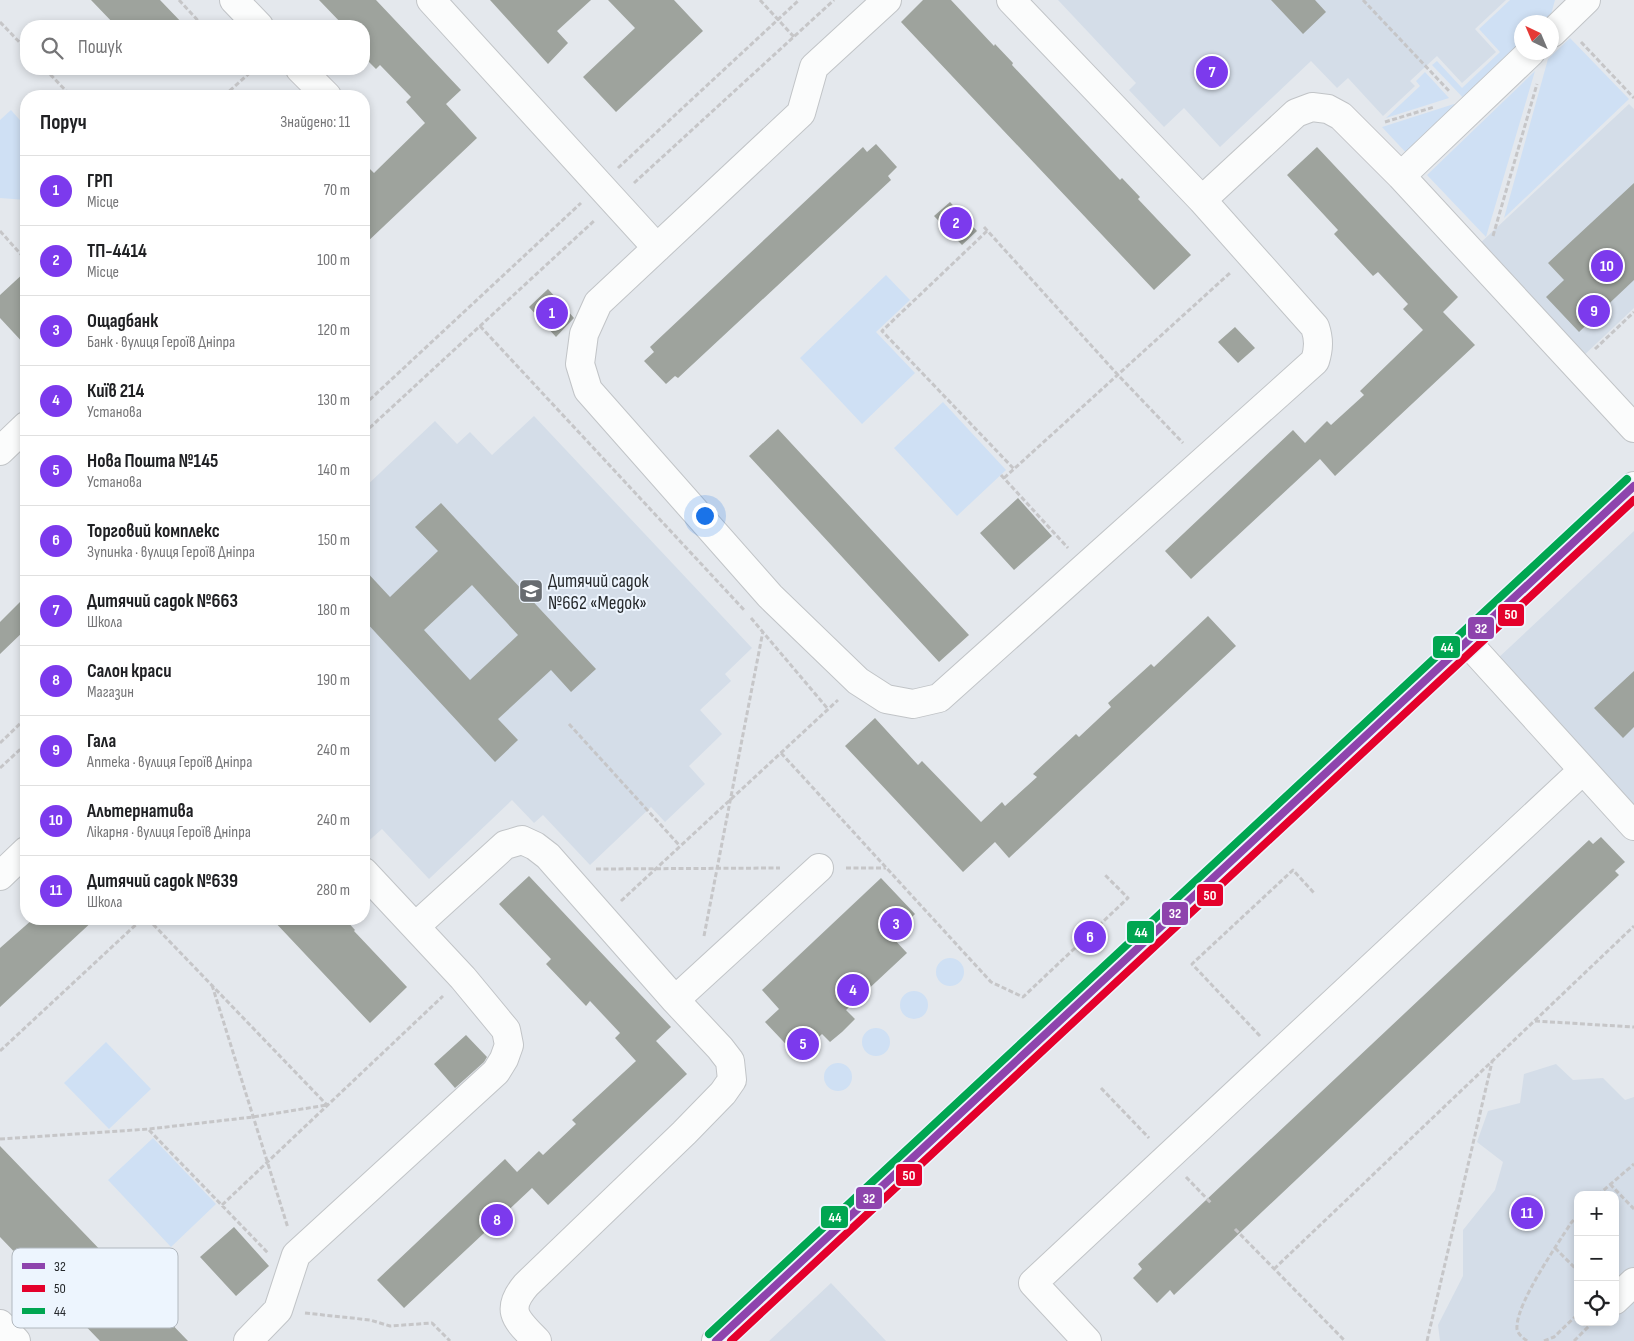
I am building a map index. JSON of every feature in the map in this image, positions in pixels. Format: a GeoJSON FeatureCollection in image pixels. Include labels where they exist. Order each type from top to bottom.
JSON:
{"type":"FeatureCollection","features":[{"type":"Feature","properties":{"kind":"main road"},"geometry":{"type":"LineString","coordinates":[[234,0],[253,20]]}},
{"type":"Feature","properties":{"kind":"main road"},"geometry":{"type":"LineString","coordinates":[[431,0],[657,248]]}},
{"type":"Feature","properties":{"kind":"main road"},"geometry":{"type":"LineString","coordinates":[[887,0],[814,66],[801,113],[598,303],[584,334],[580,364],[588,390],[770,596],[858,681],[886,699],[913,704],[938,698],[1315,361],[1318,350],[1319,338],[1315,327],[1251,254],[1011,0]]}},
{"type":"Feature","properties":{"kind":"main road"},"geometry":{"type":"LineString","coordinates":[[1559,26],[1586,0]]}},
{"type":"Feature","properties":{"kind":"main road"},"geometry":{"type":"LineString","coordinates":[[1401,176],[1463,105],[1521,60]]}},
{"type":"Feature","properties":{"kind":"main road"},"geometry":{"type":"LineString","coordinates":[[306,75],[321,90]]}},
{"type":"Feature","properties":{"kind":"main road"},"geometry":{"type":"LineString","coordinates":[[1202,200],[1296,113],[1312,107],[1328,108],[1341,116],[1401,176],[1634,428]]}},
{"type":"Feature","properties":{"kind":"main road"},"geometry":{"type":"LineString","coordinates":[[0,452],[20,432]]}},
{"type":"Feature","properties":{"kind":"main road"},"geometry":{"type":"LineString","coordinates":[[716,1341],[1634,486]]}},
{"type":"Feature","properties":{"kind":"main road"},"geometry":{"type":"LineString","coordinates":[[1467,642],[1634,826]]}},
{"type":"Feature","properties":{"kind":"main road"},"geometry":{"type":"LineString","coordinates":[[1086,1341],[1034,1283],[1582,770]]}},
{"type":"Feature","properties":{"kind":"main road"},"geometry":{"type":"LineString","coordinates":[[416,926],[505,845],[522,840],[535,846],[548,856],[730,1061],[732,1080],[723,1093],[516,1296],[514,1312],[520,1322],[537,1341]]}},
{"type":"Feature","properties":{"kind":"main road"},"geometry":{"type":"LineString","coordinates":[[0,876],[20,857]]}},
{"type":"Feature","properties":{"kind":"main road"},"geometry":{"type":"LineString","coordinates":[[675,1000],[819,868]]}},
{"type":"Feature","properties":{"kind":"main road"},"geometry":{"type":"LineString","coordinates":[[248,1341],[278,1310],[293,1265],[496,1072],[504,1059],[509,1045],[506,1030],[463,978],[370,878]]}},
{"type":"Feature","properties":{"kind":"main road"},"geometry":{"type":"LineString","coordinates":[[1619,1296],[1634,1282]]}},
{"type":"Feature","properties":{"kind":"main road"},"geometry":{"type":"LineString","coordinates":[[0,1324],[16,1341]]}},
{"type":"Feature","properties":{"kind":"path"},"geometry":{"type":"LineString","coordinates":[[179,0],[197,20]]}},
{"type":"Feature","properties":{"kind":"path"},"geometry":{"type":"LineString","coordinates":[[760,0],[794,37]]}},
{"type":"Feature","properties":{"kind":"path"},"geometry":{"type":"LineString","coordinates":[[1356,132],[1463,105],[1363,0]]}},
{"type":"Feature","properties":{"kind":"path"},"geometry":{"type":"LineString","coordinates":[[0,22],[20,44]]}},
{"type":"Feature","properties":{"kind":"path"},"geometry":{"type":"LineString","coordinates":[[1559,30],[1634,98]]}},
{"type":"Feature","properties":{"kind":"path"},"geometry":{"type":"LineString","coordinates":[[51,75],[65,90]]}},
{"type":"Feature","properties":{"kind":"path"},"geometry":{"type":"LineString","coordinates":[[231,90],[247,75]]}},
{"type":"Feature","properties":{"kind":"path"},"geometry":{"type":"LineString","coordinates":[[1491,243],[1538,81]]}},
{"type":"Feature","properties":{"kind":"path"},"geometry":{"type":"LineString","coordinates":[[984,227],[1118,375],[1201,463]]}},
{"type":"Feature","properties":{"kind":"path"},"geometry":{"type":"LineString","coordinates":[[0,231],[20,253]]}},
{"type":"Feature","properties":{"kind":"path"},"geometry":{"type":"LineString","coordinates":[[987,231],[882,331],[1014,470]]}},
{"type":"Feature","properties":{"kind":"path"},"geometry":{"type":"LineString","coordinates":[[1004,478],[1251,254]]}},
{"type":"Feature","properties":{"kind":"path"},"geometry":{"type":"LineString","coordinates":[[1576,366],[1634,312]]}},
{"type":"Feature","properties":{"kind":"path"},"geometry":{"type":"LineString","coordinates":[[480,326],[763,631],[828,709]]}},
{"type":"Feature","properties":{"kind":"path"},"geometry":{"type":"LineString","coordinates":[[1001,475],[1086,566]]}},
{"type":"Feature","properties":{"kind":"path"},"geometry":{"type":"LineString","coordinates":[[695,981],[770,596]]}},
{"type":"Feature","properties":{"kind":"path"},"geometry":{"type":"LineString","coordinates":[[602,918],[858,681]]}},
{"type":"Feature","properties":{"kind":"path"},"geometry":{"type":"LineString","coordinates":[[0,743],[20,724]]}},
{"type":"Feature","properties":{"kind":"path"},"geometry":{"type":"LineString","coordinates":[[569,724],[680,846]]}},
{"type":"Feature","properties":{"kind":"path"},"geometry":{"type":"LineString","coordinates":[[0,768],[20,750]]}},
{"type":"Feature","properties":{"kind":"path"},"geometry":{"type":"LineString","coordinates":[[781,753],[991,982],[1023,997],[1128,898],[1105,875]]}},
{"type":"Feature","properties":{"kind":"path"},"geometry":{"type":"LineString","coordinates":[[558,868],[655,870],[886,868]]}},
{"type":"Feature","properties":{"kind":"path"},"geometry":{"type":"LineString","coordinates":[[1278,1056],[1192,964],[1293,870],[1314,893]]}},
{"type":"Feature","properties":{"kind":"path"},"geometry":{"type":"LineString","coordinates":[[0,1051],[136,925]]}},
{"type":"Feature","properties":{"kind":"path"},"geometry":{"type":"LineString","coordinates":[[154,925],[328,1105]]}},
{"type":"Feature","properties":{"kind":"path"},"geometry":{"type":"LineString","coordinates":[[1274,1269],[1634,926]]}},
{"type":"Feature","properties":{"kind":"path"},"geometry":{"type":"LineString","coordinates":[[222,1205],[463,978]]}},
{"type":"Feature","properties":{"kind":"path"},"geometry":{"type":"LineString","coordinates":[[212,985],[267,1162],[293,1265]]}},
{"type":"Feature","properties":{"kind":"path"},"geometry":{"type":"LineString","coordinates":[[1534,1021],[1634,1027]]}},
{"type":"Feature","properties":{"kind":"path"},"geometry":{"type":"LineString","coordinates":[[1426,1341],[1493,1061]]}},
{"type":"Feature","properties":{"kind":"path"},"geometry":{"type":"LineString","coordinates":[[0,1140],[149,1129],[328,1105]]}},
{"type":"Feature","properties":{"kind":"path"},"geometry":{"type":"LineString","coordinates":[[149,1129],[222,1205],[293,1265]]}},
{"type":"Feature","properties":{"kind":"path"},"geometry":{"type":"LineString","coordinates":[[1602,1191],[1634,1164]]}},
{"type":"Feature","properties":{"kind":"path"},"geometry":{"type":"LineString","coordinates":[[1610,1184],[1634,1209]]}},
{"type":"Feature","properties":{"kind":"path"},"geometry":{"type":"LineString","coordinates":[[1527,1341],[1520,1336],[1516,1327],[1521,1310],[1538,1276],[1574,1220]]}},
{"type":"Feature","properties":{"kind":"path"},"geometry":{"type":"LineString","coordinates":[[1235,1229],[1345,1341]]}},
{"type":"Feature","properties":{"kind":"path"},"geometry":{"type":"LineString","coordinates":[[1555,1248],[1574,1267]]}},
{"type":"Feature","properties":{"kind":"path"},"geometry":{"type":"LineString","coordinates":[[278,1310],[370,1320],[390,1326],[432,1323],[450,1341]]}},
{"type":"Feature","properties":{"kind":"path"},"geometry":{"type":"LineString","coordinates":[[1544,1341],[1554,1336],[1574,1318]]}},
{"type":"Feature","properties":{"kind":"path"},"geometry":{"type":"LineString","coordinates":[[1574,1341],[1589,1326]]}},
{"type":"Feature","properties":{"kind":"shaded area"},"geometry":{"type":"Polygon","coordinates":[[[1058,0],[1506,0],[1475,29],[1496,52],[1462,83],[1437,56],[1410,81],[1415,86],[1383,116],[1348,78],[1337,88],[1311,61],[1220,147],[1184,108],[1164,127],[1129,90],[1136,83],[1058,0]]]}},
{"type":"Feature","properties":{"kind":"shaded area"},"geometry":{"type":"Polygon","coordinates":[[[1510,0],[1555,0],[1551,15],[1514,15],[1514,60],[1469,104],[1432,65],[1437,61],[1462,88],[1500,52],[1479,29],[1510,0]]]}},
{"type":"Feature","properties":{"kind":"shaded area"},"geometry":{"type":"Polygon","coordinates":[[[1570,38],[1629,99],[1504,218],[1548,60],[1559,60],[1559,48],[1570,38]]]}},
{"type":"Feature","properties":{"kind":"shaded area"},"geometry":{"type":"Polygon","coordinates":[[[1535,71],[1486,237],[1427,175],[1535,71]]]}},
{"type":"Feature","properties":{"kind":"shaded area"},"geometry":{"type":"Polygon","coordinates":[[[1425,72],[1449,98],[1386,118],[1420,86],[1416,81],[1425,72]]]}},
{"type":"Feature","properties":{"kind":"shaded area"},"geometry":{"type":"Polygon","coordinates":[[[1454,104],[1461,111],[1411,158],[1382,127],[1454,104]]]}},
{"type":"Feature","properties":{"kind":"shaded area"},"geometry":{"type":"Polygon","coordinates":[[[1629,104],[1634,109],[1634,308],[1581,358],[1477,246],[1629,104]]]}},
{"type":"Feature","properties":{"kind":"shaded area"},"geometry":{"type":"Polygon","coordinates":[[[11,110],[20,120],[20,200],[0,198],[0,120],[11,110]]]}},
{"type":"Feature","properties":{"kind":"shaded area"},"geometry":{"type":"Polygon","coordinates":[[[886,275],[910,300],[876,332],[915,373],[862,424],[800,358],[886,275]]]}},
{"type":"Feature","properties":{"kind":"shaded area"},"geometry":{"type":"Polygon","coordinates":[[[943,402],[1006,470],[957,516],[894,448],[943,402]]]}},
{"type":"Feature","properties":{"kind":"shaded area","name":"Дитячий садок №662 «Медок»"},"geometry":{"type":"Polygon","coordinates":[[[534,416],[752,648],[725,674],[731,681],[700,710],[722,734],[689,766],[705,784],[665,822],[651,807],[590,865],[543,815],[534,823],[512,800],[429,879],[382,829],[370,840],[370,482],[435,421],[457,444],[470,432],[492,455],[534,416]]]}},
{"type":"Feature","properties":{"kind":"shaded area"},"geometry":{"type":"Polygon","coordinates":[[[1634,531],[1634,810],[1496,660],[1634,531]]]}},
{"type":"Feature","properties":{"kind":"shaded area"},"geometry":{"type":"Polygon","coordinates":[[[950,958],[960,962],[964,972],[960,982],[950,986],[940,982],[936,972],[940,962],[950,958]]]}},
{"type":"Feature","properties":{"kind":"shaded area"},"geometry":{"type":"Polygon","coordinates":[[[914,991],[924,995],[928,1005],[924,1015],[914,1019],[904,1015],[900,1005],[904,995],[914,991]]]}},
{"type":"Feature","properties":{"kind":"shaded area"},"geometry":{"type":"Polygon","coordinates":[[[876,1028],[886,1032],[890,1042],[886,1052],[876,1056],[866,1052],[862,1042],[866,1032],[876,1028]]]}},
{"type":"Feature","properties":{"kind":"shaded area"},"geometry":{"type":"Polygon","coordinates":[[[106,1042],[151,1089],[109,1129],[64,1083],[106,1042]]]}},
{"type":"Feature","properties":{"kind":"shaded area"},"geometry":{"type":"Polygon","coordinates":[[[838,1063],[848,1067],[852,1077],[848,1087],[838,1091],[828,1087],[824,1077],[828,1067],[838,1063]]]}},
{"type":"Feature","properties":{"kind":"shaded area"},"geometry":{"type":"Polygon","coordinates":[[[1556,1064],[1573,1080],[1603,1078],[1625,1100],[1634,1097],[1634,1341],[1440,1341],[1438,1325],[1463,1276],[1463,1230],[1495,1190],[1503,1162],[1477,1142],[1488,1111],[1520,1103],[1524,1074],[1556,1064]]]}},
{"type":"Feature","properties":{"kind":"shaded area"},"geometry":{"type":"Polygon","coordinates":[[[153,1138],[216,1204],[171,1247],[108,1180],[153,1138]]]}},
{"type":"Feature","properties":{"kind":"shaded area"},"geometry":{"type":"Polygon","coordinates":[[[831,1283],[886,1341],[769,1341],[831,1283]]]}},
{"type":"Feature","properties":{"kind":"building"},"geometry":{"type":"Polygon","coordinates":[[[91,0],[160,0],[179,20],[110,20],[91,0]]]}},
{"type":"Feature","properties":{"kind":"building"},"geometry":{"type":"Polygon","coordinates":[[[319,0],[376,0],[461,90],[446,104],[477,138],[370,239],[370,169],[374,173],[425,123],[406,102],[411,97],[380,65],[376,69],[370,63],[370,20],[338,20],[319,0]]]}},
{"type":"Feature","properties":{"kind":"building"},"geometry":{"type":"Polygon","coordinates":[[[490,0],[591,0],[557,31],[568,43],[548,64],[490,0]]]}},
{"type":"Feature","properties":{"kind":"building"},"geometry":{"type":"Polygon","coordinates":[[[608,0],[674,0],[703,31],[616,112],[583,77],[635,28],[608,0]]]}},
{"type":"Feature","properties":{"kind":"building"},"geometry":{"type":"Polygon","coordinates":[[[923,0],[951,0],[994,46],[995,44],[1013,63],[1012,65],[1120,180],[1122,178],[1140,197],[1138,199],[1191,255],[1154,290],[901,22],[923,0]]]}},
{"type":"Feature","properties":{"kind":"building"},"geometry":{"type":"Polygon","coordinates":[[[1271,0],[1315,0],[1326,12],[1303,34],[1271,0]]]}},
{"type":"Feature","properties":{"kind":"building"},"geometry":{"type":"Polygon","coordinates":[[[876,144],[897,167],[888,176],[891,180],[678,378],[675,376],[666,384],[644,361],[654,352],[650,347],[863,147],[867,152],[876,144]]]}},
{"type":"Feature","properties":{"kind":"building"},"geometry":{"type":"Polygon","coordinates":[[[1317,147],[1458,297],[1443,312],[1475,345],[1335,476],[1320,459],[1191,579],[1165,551],[1293,430],[1305,443],[1327,421],[1331,425],[1364,395],[1360,391],[1423,330],[1403,309],[1408,304],[1378,272],[1373,276],[1334,234],[1338,230],[1287,175],[1317,147]]]}},
{"type":"Feature","properties":{"kind":"building"},"geometry":{"type":"Polygon","coordinates":[[[1634,183],[1634,280],[1579,332],[1546,297],[1564,280],[1548,263],[1634,183]]]}},
{"type":"Feature","properties":{"kind":"building"},"geometry":{"type":"Polygon","coordinates":[[[950,202],[977,231],[962,245],[934,216],[950,202]]]}},
{"type":"Feature","properties":{"kind":"building"},"geometry":{"type":"Polygon","coordinates":[[[20,277],[20,340],[0,318],[0,295],[20,277]]]}},
{"type":"Feature","properties":{"kind":"building"},"geometry":{"type":"Polygon","coordinates":[[[548,289],[574,318],[556,337],[529,307],[548,289]]]}},
{"type":"Feature","properties":{"kind":"building"},"geometry":{"type":"Polygon","coordinates":[[[1235,327],[1255,348],[1238,363],[1218,342],[1235,327]]]}},
{"type":"Feature","properties":{"kind":"building"},"geometry":{"type":"Polygon","coordinates":[[[778,429],[969,635],[939,662],[749,456],[778,429]]]}},
{"type":"Feature","properties":{"kind":"building"},"geometry":{"type":"Polygon","coordinates":[[[1018,498],[1052,536],[1014,570],[980,533],[1018,498]]]}},
{"type":"Feature","properties":{"kind":"building"},"geometry":{"type":"Polygon","coordinates":[[[441,503],[596,669],[571,692],[551,670],[498,719],[518,740],[495,762],[370,627],[370,575],[390,597],[438,551],[415,527],[441,503]],[[472,585],[424,630],[470,680],[518,635],[472,585]]]}},
{"type":"Feature","properties":{"kind":"building"},"geometry":{"type":"Polygon","coordinates":[[[20,602],[20,635],[0,654],[0,622],[20,602]]]}},
{"type":"Feature","properties":{"kind":"building"},"geometry":{"type":"Polygon","coordinates":[[[1208,616],[1236,646],[1009,858],[995,842],[963,872],[845,746],[875,718],[918,765],[922,761],[981,822],[1002,802],[1005,806],[1037,777],[1033,774],[1076,734],[1079,737],[1111,707],[1108,703],[1151,664],[1154,667],[1208,616]]]}},
{"type":"Feature","properties":{"kind":"building"},"geometry":{"type":"Polygon","coordinates":[[[1634,671],[1634,727],[1623,738],[1594,708],[1634,671]]]}},
{"type":"Feature","properties":{"kind":"building"},"geometry":{"type":"Polygon","coordinates":[[[1601,837],[1625,862],[1615,871],[1619,875],[1174,1295],[1170,1290],[1157,1303],[1133,1278],[1142,1269],[1138,1264],[1589,840],[1593,844],[1601,837]]]}},
{"type":"Feature","properties":{"kind":"building"},"geometry":{"type":"Polygon","coordinates":[[[529,876],[671,1027],[656,1041],[687,1074],[548,1205],[532,1188],[404,1308],[377,1280],[505,1159],[517,1172],[539,1151],[543,1155],[576,1124],[572,1120],[636,1061],[615,1038],[620,1033],[590,1001],[586,1006],[546,964],[551,959],[499,904],[529,876]]]}},
{"type":"Feature","properties":{"kind":"building"},"geometry":{"type":"Polygon","coordinates":[[[881,878],[915,914],[892,937],[907,953],[846,1010],[855,1019],[842,1032],[830,1042],[822,1034],[798,1057],[765,1022],[779,1009],[762,990],[881,878]]]}},
{"type":"Feature","properties":{"kind":"building"},"geometry":{"type":"Polygon","coordinates":[[[26,925],[89,925],[0,1007],[0,948],[26,925]]]}},
{"type":"Feature","properties":{"kind":"building"},"geometry":{"type":"Polygon","coordinates":[[[278,925],[350,925],[407,987],[370,1023],[278,925]]]}},
{"type":"Feature","properties":{"kind":"building"},"geometry":{"type":"Polygon","coordinates":[[[466,1035],[487,1057],[484,1062],[455,1088],[434,1064],[466,1035]]]}},
{"type":"Feature","properties":{"kind":"building"},"geometry":{"type":"Polygon","coordinates":[[[0,1146],[98,1248],[12,1249],[0,1237],[0,1146]]]}},
{"type":"Feature","properties":{"kind":"building"},"geometry":{"type":"Polygon","coordinates":[[[234,1227],[269,1266],[236,1296],[200,1257],[234,1227]]]}},
{"type":"Feature","properties":{"kind":"building"},"geometry":{"type":"Polygon","coordinates":[[[88,1328],[175,1328],[188,1341],[100,1341],[88,1328]]]}},
{"type":"Feature","properties":{"kind":"transit line","name":"44"},"geometry":{"type":"LineString","coordinates":[[709,1334],[1627,479]]}},
{"type":"Feature","properties":{"kind":"transit line","name":"32"},"geometry":{"type":"LineString","coordinates":[[716,1341],[1634,486]]}},
{"type":"Feature","properties":{"kind":"transit line","name":"50"},"geometry":{"type":"LineString","coordinates":[[731,1341],[1634,500]]}},
{"type":"Feature","properties":{"kind":"place","name":"Дитячий садок №663"},"geometry":{"type":"Point","coordinates":[1212,72]}},
{"type":"Feature","properties":{"kind":"place","name":"ТП-4414"},"geometry":{"type":"Point","coordinates":[956,223]}},
{"type":"Feature","properties":{"kind":"place","name":"Альтернатива"},"geometry":{"type":"Point","coordinates":[1607,266]}},
{"type":"Feature","properties":{"kind":"place","name":"Гала"},"geometry":{"type":"Point","coordinates":[1594,311]}},
{"type":"Feature","properties":{"kind":"place","name":"ГРП"},"geometry":{"type":"Point","coordinates":[552,313]}},
{"type":"Feature","properties":{"kind":"place","name":"Дитячий садок №662 «Медок»"},"geometry":{"type":"Point","coordinates":[531,591]}},
{"type":"Feature","properties":{"kind":"place","name":"Ощадбанк"},"geometry":{"type":"Point","coordinates":[896,924]}},
{"type":"Feature","properties":{"kind":"place","name":"Торговий комплекс"},"geometry":{"type":"Point","coordinates":[1090,937]}},
{"type":"Feature","properties":{"kind":"place","name":"Київ 214"},"geometry":{"type":"Point","coordinates":[853,990]}},
{"type":"Feature","properties":{"kind":"place","name":"Нова Пошта №145"},"geometry":{"type":"Point","coordinates":[803,1044]}},
{"type":"Feature","properties":{"kind":"place","name":"Дитячий садок №639"},"geometry":{"type":"Point","coordinates":[1527,1213]}},
{"type":"Feature","properties":{"kind":"place","name":"Салон краси"},"geometry":{"type":"Point","coordinates":[497,1220]}}]}
